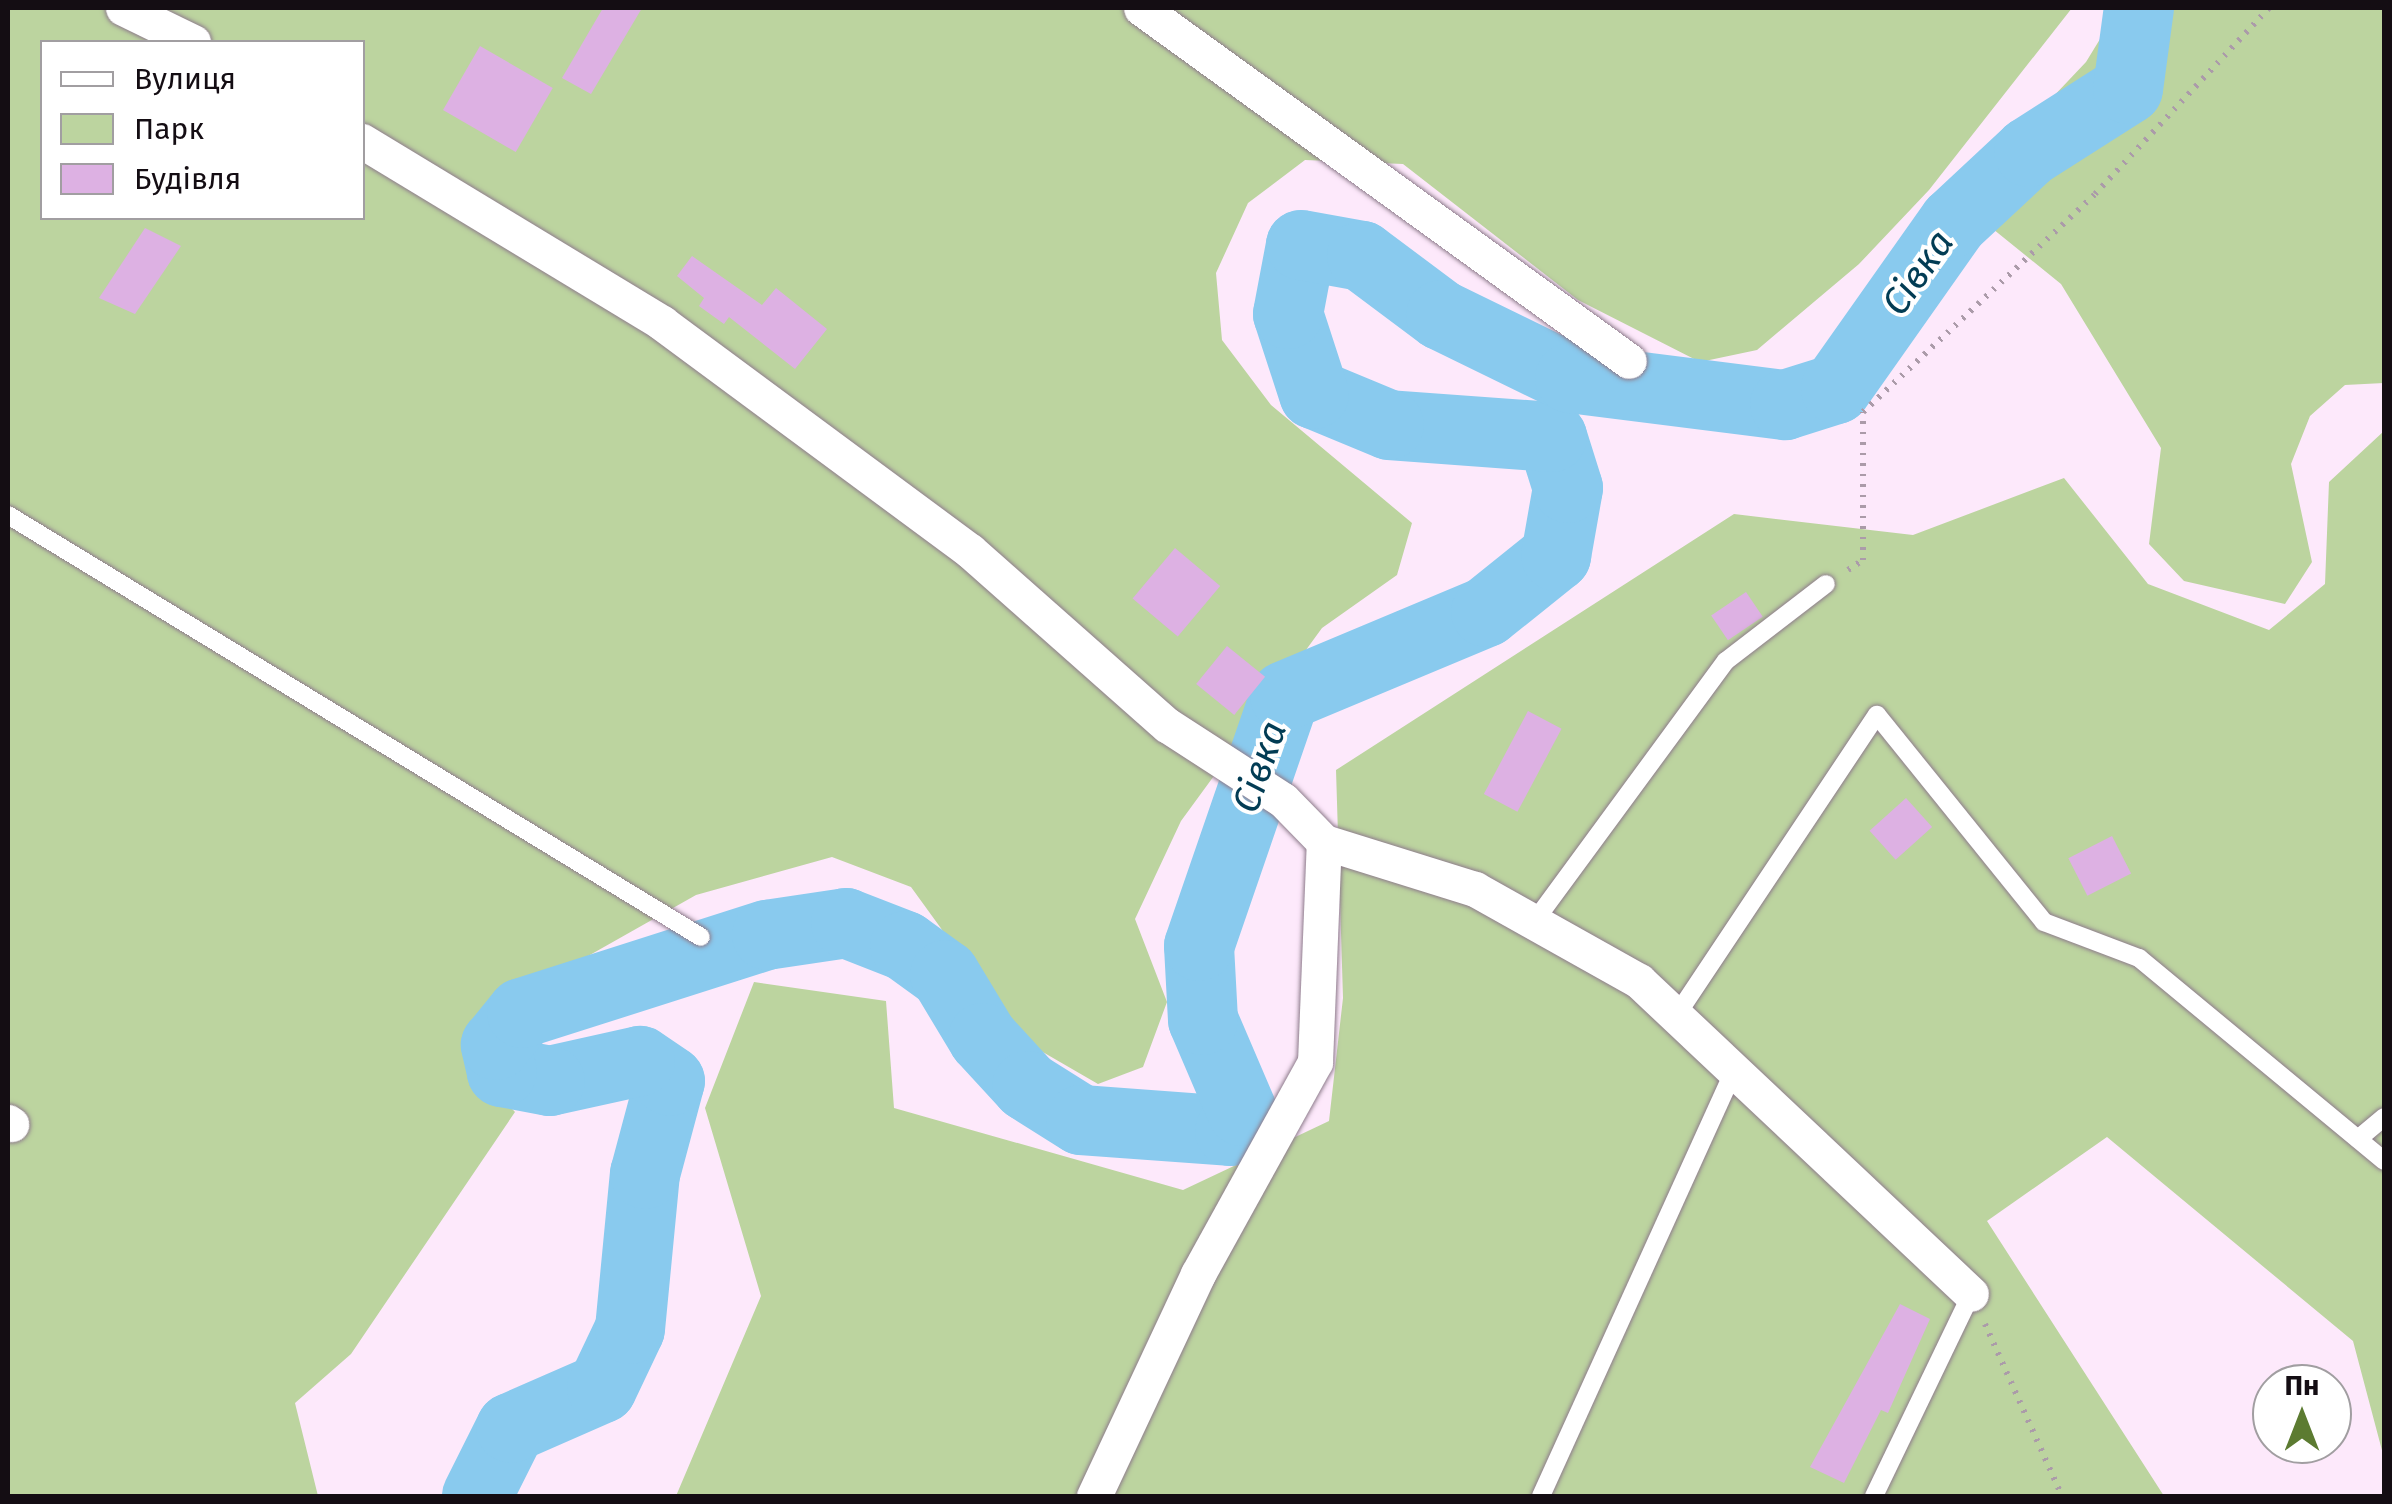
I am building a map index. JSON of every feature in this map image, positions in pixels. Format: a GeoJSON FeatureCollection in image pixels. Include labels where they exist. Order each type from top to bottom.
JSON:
{"type":"FeatureCollection","features":[{"type":"Feature","properties":{"kind":"street"},"geometry":{"type":"LineString","coordinates":[[123,8],[189,40]]}},
{"type":"Feature","properties":{"kind":"street"},"geometry":{"type":"LineString","coordinates":[[1141,8],[1629,361]]}},
{"type":"Feature","properties":{"kind":"street"},"geometry":{"type":"LineString","coordinates":[[365,143],[662,322],[970,551],[1167,725],[1282,800],[1324,842],[1475,889],[1639,980],[1972,1294]]}},
{"type":"Feature","properties":{"kind":"street"},"geometry":{"type":"LineString","coordinates":[[1094,1496],[1198,1274],[1316,1062],[1324,842]]}},
{"type":"Feature","properties":{"kind":"lane"},"geometry":{"type":"LineString","coordinates":[[8,515],[701,937]]}},
{"type":"Feature","properties":{"kind":"lane"},"geometry":{"type":"LineString","coordinates":[[1534,922],[1726,660],[1826,584]]}},
{"type":"Feature","properties":{"kind":"lane"},"geometry":{"type":"LineString","coordinates":[[1676,1016],[1876,715],[2044,922],[2139,958],[2384,1161]]}},
{"type":"Feature","properties":{"kind":"lane"},"geometry":{"type":"LineString","coordinates":[[1541,1496],[1734,1070]]}},
{"type":"Feature","properties":{"kind":"lane"},"geometry":{"type":"LineString","coordinates":[[2358,1139],[2384,1117]]}},
{"type":"Feature","properties":{"kind":"lane"},"geometry":{"type":"LineString","coordinates":[[1874,1496],[1972,1294]]}},
{"type":"Feature","properties":{"kind":"path"},"geometry":{"type":"LineString","coordinates":[[1826,584],[1863,560],[1863,412],[2095,194],[2269,8]]}},
{"type":"Feature","properties":{"kind":"path"},"geometry":{"type":"LineString","coordinates":[[1972,1294],[2062,1496]]}},
{"type":"Feature","properties":{"kind":"green space"},"geometry":{"type":"Polygon","coordinates":[[[8,8],[2072,8],[1929,190],[1859,264],[1757,350],[1700,362],[1578,300],[1403,164],[1305,160],[1248,203],[1216,273],[1222,340],[1271,405],[1412,523],[1397,575],[1322,628],[1181,821],[1135,919],[1167,1002],[1143,1067],[1098,1084],[1022,1040],[911,887],[832,857],[696,895],[489,1012],[468,1061],[515,1112],[351,1354],[295,1403],[318,1496],[8,1496],[8,8]]]}},
{"type":"Feature","properties":{"kind":"green space"},"geometry":{"type":"Polygon","coordinates":[[[2119,8],[2384,8],[2384,383],[2345,385],[2310,416],[2291,464],[2312,562],[2285,604],[2184,581],[2149,544],[2161,448],[2061,284],[1988,225],[1976,178],[2086,62],[2119,8]]]}},
{"type":"Feature","properties":{"kind":"green space"},"geometry":{"type":"Polygon","coordinates":[[[2384,431],[2384,1458],[2353,1341],[2107,1137],[1987,1221],[2164,1496],[676,1496],[761,1296],[705,1108],[754,982],[886,1001],[894,1108],[1183,1190],[1329,1121],[1343,998],[1336,770],[1734,514],[1913,535],[2064,478],[2148,584],[2269,630],[2325,584],[2329,482],[2384,431]]]}},
{"type":"Feature","properties":{"kind":"building"},"geometry":{"type":"Polygon","coordinates":[[[603,8],[642,8],[591,94],[562,78],[603,8]]]}},
{"type":"Feature","properties":{"kind":"building"},"geometry":{"type":"Polygon","coordinates":[[[480,46],[553,88],[516,152],[443,110],[480,46]]]}},
{"type":"Feature","properties":{"kind":"building"},"geometry":{"type":"Polygon","coordinates":[[[145,228],[181,246],[135,314],[99,298],[145,228]]]}},
{"type":"Feature","properties":{"kind":"building"},"geometry":{"type":"Polygon","coordinates":[[[692,256],[762,305],[776,288],[827,329],[795,369],[729,317],[724,324],[699,306],[704,298],[677,276],[692,256]]]}},
{"type":"Feature","properties":{"kind":"building"},"geometry":{"type":"Polygon","coordinates":[[[1175,548],[1220,586],[1178,636],[1133,599],[1175,548]]]}},
{"type":"Feature","properties":{"kind":"building"},"geometry":{"type":"Polygon","coordinates":[[[1746,592],[1763,617],[1728,640],[1711,615],[1746,592]]]}},
{"type":"Feature","properties":{"kind":"building"},"geometry":{"type":"Polygon","coordinates":[[[1227,646],[1265,677],[1234,715],[1196,684],[1227,646]]]}},
{"type":"Feature","properties":{"kind":"building"},"geometry":{"type":"Polygon","coordinates":[[[1528,711],[1562,729],[1517,812],[1484,794],[1528,711]]]}},
{"type":"Feature","properties":{"kind":"building"},"geometry":{"type":"Polygon","coordinates":[[[1906,798],[1932,827],[1896,860],[1870,831],[1906,798]]]}},
{"type":"Feature","properties":{"kind":"building"},"geometry":{"type":"Polygon","coordinates":[[[2112,836],[2131,873],[2087,896],[2068,858],[2112,836]]]}},
{"type":"Feature","properties":{"kind":"building"},"geometry":{"type":"Polygon","coordinates":[[[1900,1304],[1930,1319],[1888,1413],[1881,1410],[1844,1483],[1810,1467],[1900,1304]]]}},
{"type":"Feature","properties":{"kind":"waterway","name":"Сівка"},"geometry":{"type":"LineString","coordinates":[[477,1496],[511,1428],[602,1388],[630,1329],[645,1174],[670,1081],[640,1061],[550,1081],[502,1072],[496,1045],[522,1013],[767,935],[846,923],[905,946],[945,975],[983,1038],[1027,1086],[1081,1120],[1230,1131],[1242,1111],[1203,1020],[1199,946],[1285,696],[1486,612],[1556,556],[1568,488],[1552,437],[1389,425],[1314,394],[1288,314],[1301,245],[1362,256],[1441,315],[1570,378],[1785,405],[1836,389],[1954,222],[2029,152],[2128,89],[2139,8]]}}]}
